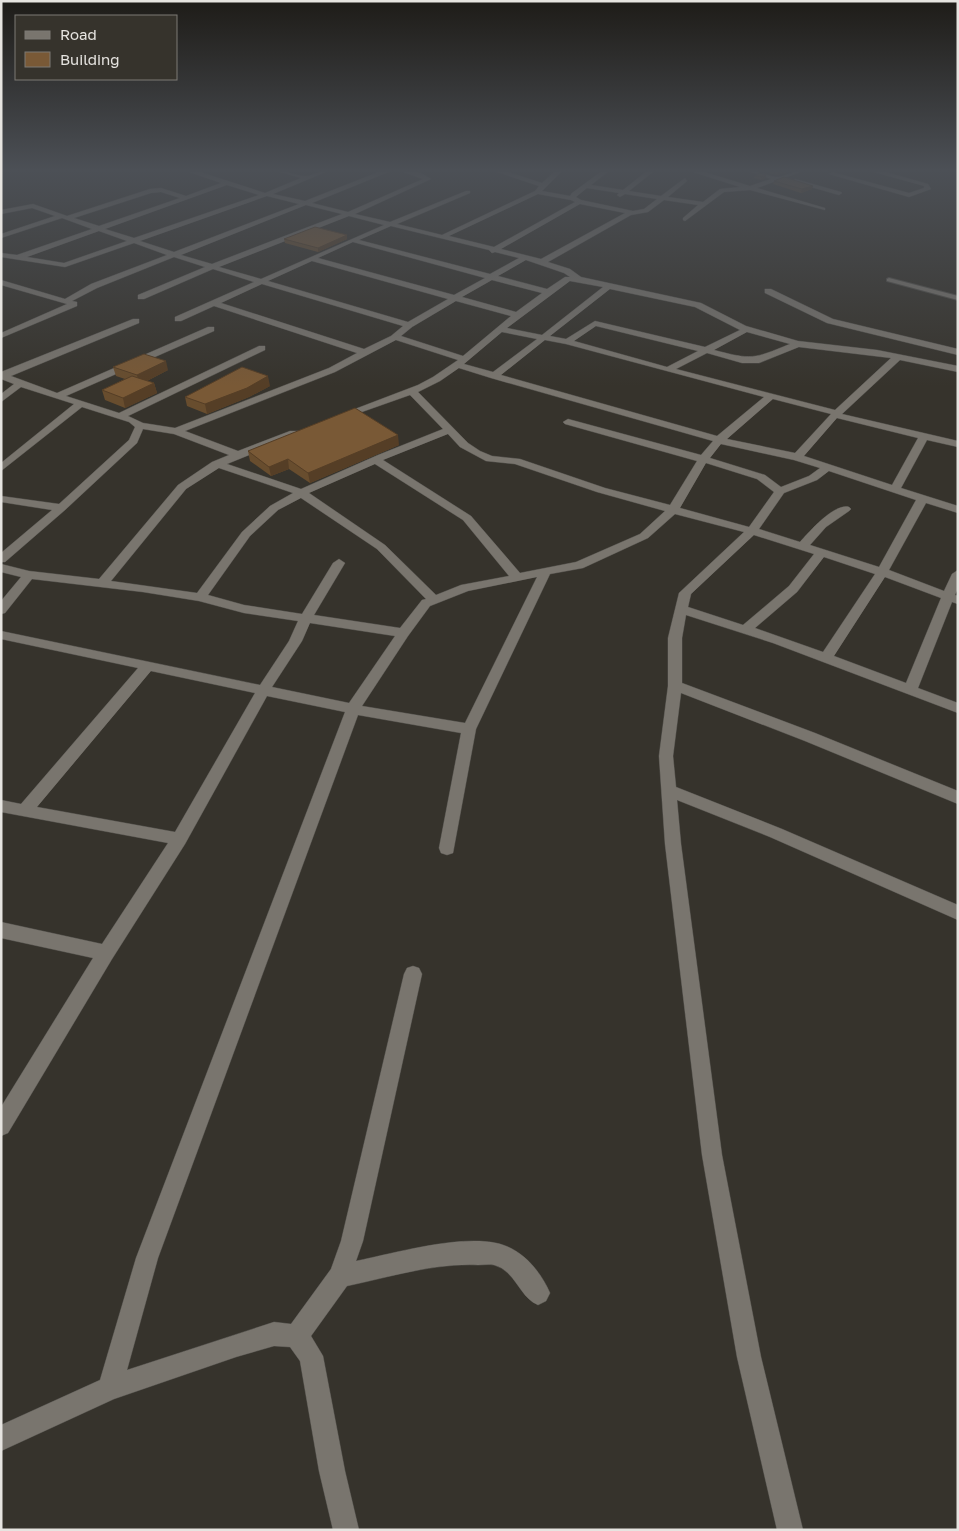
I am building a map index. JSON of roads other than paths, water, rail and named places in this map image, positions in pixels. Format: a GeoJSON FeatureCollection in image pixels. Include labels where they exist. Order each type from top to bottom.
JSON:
{"type":"FeatureCollection","features":[{"type":"Feature","properties":{"kind":"street"},"geometry":{"type":"LineString","coordinates":[[17,258],[60,242]]}},
{"type":"Feature","properties":{"kind":"street"},"geometry":{"type":"LineString","coordinates":[[1,255],[64,265],[129,242]]}},
{"type":"Feature","properties":{"kind":"street"},"geometry":{"type":"LineString","coordinates":[[137,242],[174,256],[409,325]]}},
{"type":"Feature","properties":{"kind":"street"},"geometry":{"type":"LineString","coordinates":[[66,301],[94,286],[209,242]]}},
{"type":"Feature","properties":{"kind":"street"},"geometry":{"type":"LineString","coordinates":[[142,297],[275,242]]}},
{"type":"Feature","properties":{"kind":"street"},"geometry":{"type":"LineString","coordinates":[[178,319],[347,242]]}},
{"type":"Feature","properties":{"kind":"street"},"geometry":{"type":"LineString","coordinates":[[361,242],[489,278],[548,292]]}},
{"type":"Feature","properties":{"kind":"street"},"geometry":{"type":"LineString","coordinates":[[461,242],[542,262],[567,272],[578,279]]}},
{"type":"Feature","properties":{"kind":"street"},"geometry":{"type":"LineString","coordinates":[[492,251],[506,242]]}},
{"type":"Feature","properties":{"kind":"street"},"geometry":{"type":"LineString","coordinates":[[542,262],[577,242]]}},
{"type":"Feature","properties":{"kind":"street"},"geometry":{"type":"LineString","coordinates":[[176,431],[332,370],[396,337],[409,325],[524,258]]}},
{"type":"Feature","properties":{"kind":"street"},"geometry":{"type":"LineString","coordinates":[[312,259],[517,316]]}},
{"type":"Feature","properties":{"kind":"street"},"geometry":{"type":"LineString","coordinates":[[326,422],[411,390],[461,362],[500,329],[568,279],[578,279],[645,296],[674,299],[698,305],[748,329],[798,344],[898,357],[958,369]]}},
{"type":"Feature","properties":{"kind":"street"},"geometry":{"type":"LineString","coordinates":[[1,282],[74,304],[1,336]]}},
{"type":"Feature","properties":{"kind":"street"},"geometry":{"type":"LineString","coordinates":[[494,376],[608,287]]}},
{"type":"Feature","properties":{"kind":"street"},"geometry":{"type":"LineString","coordinates":[[768,291],[830,321],[958,352]]}},
{"type":"Feature","properties":{"kind":"street"},"geometry":{"type":"LineString","coordinates":[[214,303],[364,352]]}},
{"type":"Feature","properties":{"kind":"street"},"geometry":{"type":"LineString","coordinates":[[2,376],[136,321]]}},
{"type":"Feature","properties":{"kind":"street"},"geometry":{"type":"LineString","coordinates":[[1,323],[19,328]]}},
{"type":"Feature","properties":{"kind":"street"},"geometry":{"type":"LineString","coordinates":[[567,342],[595,323],[742,360],[759,360],[798,344]]}},
{"type":"Feature","properties":{"kind":"street"},"geometry":{"type":"LineString","coordinates":[[58,396],[211,329]]}},
{"type":"Feature","properties":{"kind":"street"},"geometry":{"type":"LineString","coordinates":[[500,329],[567,342],[836,414],[958,444]]}},
{"type":"Feature","properties":{"kind":"street"},"geometry":{"type":"LineString","coordinates":[[668,370],[748,329]]}},
{"type":"Feature","properties":{"kind":"street"},"geometry":{"type":"LineString","coordinates":[[396,337],[494,376],[719,440],[798,457],[958,510]]}},
{"type":"Feature","properties":{"kind":"street"},"geometry":{"type":"LineString","coordinates":[[120,416],[262,348]]}},
{"type":"Feature","properties":{"kind":"street"},"geometry":{"type":"LineString","coordinates":[[798,457],[836,414],[898,357]]}},
{"type":"Feature","properties":{"kind":"street"},"geometry":{"type":"LineString","coordinates":[[2,376],[20,384],[132,420],[140,426],[176,431],[238,455]]}},
{"type":"Feature","properties":{"kind":"street"},"geometry":{"type":"LineString","coordinates":[[1,399],[20,384]]}},
{"type":"Feature","properties":{"kind":"street"},"geometry":{"type":"LineString","coordinates":[[411,390],[476,454],[490,459],[516,461],[601,490],[752,531],[882,572],[953,598]]}},
{"type":"Feature","properties":{"kind":"street"},"geometry":{"type":"LineString","coordinates":[[110,1388],[147,1258],[353,709],[403,633],[426,603],[465,588],[579,566],[644,536],[673,510],[703,459],[719,440],[771,396]]}},
{"type":"Feature","properties":{"kind":"street"},"geometry":{"type":"LineString","coordinates":[[1,468],[81,404]]}},
{"type":"Feature","properties":{"kind":"street"},"geometry":{"type":"LineString","coordinates":[[568,422],[703,459],[761,478],[780,491]]}},
{"type":"Feature","properties":{"kind":"street"},"geometry":{"type":"LineString","coordinates":[[1,559],[60,508],[132,441],[140,426]]}},
{"type":"Feature","properties":{"kind":"street"},"geometry":{"type":"LineString","coordinates":[[200,597],[246,534],[274,508],[302,493],[376,460],[450,430]]}},
{"type":"Feature","properties":{"kind":"street"},"geometry":{"type":"LineString","coordinates":[[103,582],[182,487],[216,464],[301,431]]}},
{"type":"Feature","properties":{"kind":"street"},"geometry":{"type":"LineString","coordinates":[[895,488],[924,436]]}},
{"type":"Feature","properties":{"kind":"street"},"geometry":{"type":"LineString","coordinates":[[376,460],[467,518],[517,578]]}},
{"type":"Feature","properties":{"kind":"street"},"geometry":{"type":"LineString","coordinates":[[216,464],[302,493],[381,547],[434,600]]}},
{"type":"Feature","properties":{"kind":"street"},"geometry":{"type":"LineString","coordinates":[[790,1530],[749,1357],[712,1155],[679,899],[666,756],[675,686],[675,638],[685,593],[752,531],[780,491],[813,478],[828,467]]}},
{"type":"Feature","properties":{"kind":"street"},"geometry":{"type":"LineString","coordinates":[[825,660],[882,572],[924,498]]}},
{"type":"Feature","properties":{"kind":"street"},"geometry":{"type":"LineString","coordinates":[[1,499],[60,508]]}},
{"type":"Feature","properties":{"kind":"street"},"geometry":{"type":"LineString","coordinates":[[802,547],[822,525],[846,509]]}},
{"type":"Feature","properties":{"kind":"street"},"geometry":{"type":"LineString","coordinates":[[746,629],[793,589],[820,553]]}},
{"type":"Feature","properties":{"kind":"street"},"geometry":{"type":"LineString","coordinates":[[4,1116],[179,839],[263,691],[295,641],[305,619],[339,563]]}},
{"type":"Feature","properties":{"kind":"street"},"geometry":{"type":"LineString","coordinates":[[1,568],[29,575],[103,582],[200,597],[244,609],[403,633]]}},
{"type":"Feature","properties":{"kind":"street"},"geometry":{"type":"LineString","coordinates":[[447,848],[469,728],[545,573]]}},
{"type":"Feature","properties":{"kind":"street"},"geometry":{"type":"LineString","coordinates":[[910,690],[926,644],[953,598],[958,574]]}},
{"type":"Feature","properties":{"kind":"street"},"geometry":{"type":"LineString","coordinates":[[1,610],[29,575]]}},
{"type":"Feature","properties":{"kind":"street"},"geometry":{"type":"LineString","coordinates":[[681,609],[746,629],[958,708]]}},
{"type":"Feature","properties":{"kind":"street"},"geometry":{"type":"LineString","coordinates":[[1,635],[353,709],[469,728]]}},
{"type":"Feature","properties":{"kind":"street"},"geometry":{"type":"LineString","coordinates":[[24,811],[148,666]]}},
{"type":"Feature","properties":{"kind":"street"},"geometry":{"type":"LineString","coordinates":[[675,686],[810,737],[958,798]]}},
{"type":"Feature","properties":{"kind":"street"},"geometry":{"type":"LineString","coordinates":[[668,790],[776,833],[958,913]]}},
{"type":"Feature","properties":{"kind":"street"},"geometry":{"type":"LineString","coordinates":[[1,806],[179,839]]}},
{"type":"Feature","properties":{"kind":"street"},"geometry":{"type":"LineString","coordinates":[[1,930],[106,953]]}},
{"type":"Feature","properties":{"kind":"street"},"geometry":{"type":"LineString","coordinates":[[296,1336],[340,1276],[352,1241],[413,974]]}},
{"type":"Feature","properties":{"kind":"street"},"geometry":{"type":"LineString","coordinates":[[340,1276],[433,1256],[468,1253],[496,1254],[520,1267],[538,1293]]}},
{"type":"Feature","properties":{"kind":"street"},"geometry":{"type":"LineString","coordinates":[[1,1438],[110,1388],[274,1334],[296,1336],[310,1356],[332,1471],[346,1530]]}},
{"type":"Feature","properties":{"kind":"lane"},"geometry":{"type":"LineString","coordinates":[[889,280],[958,298]]}}]}
